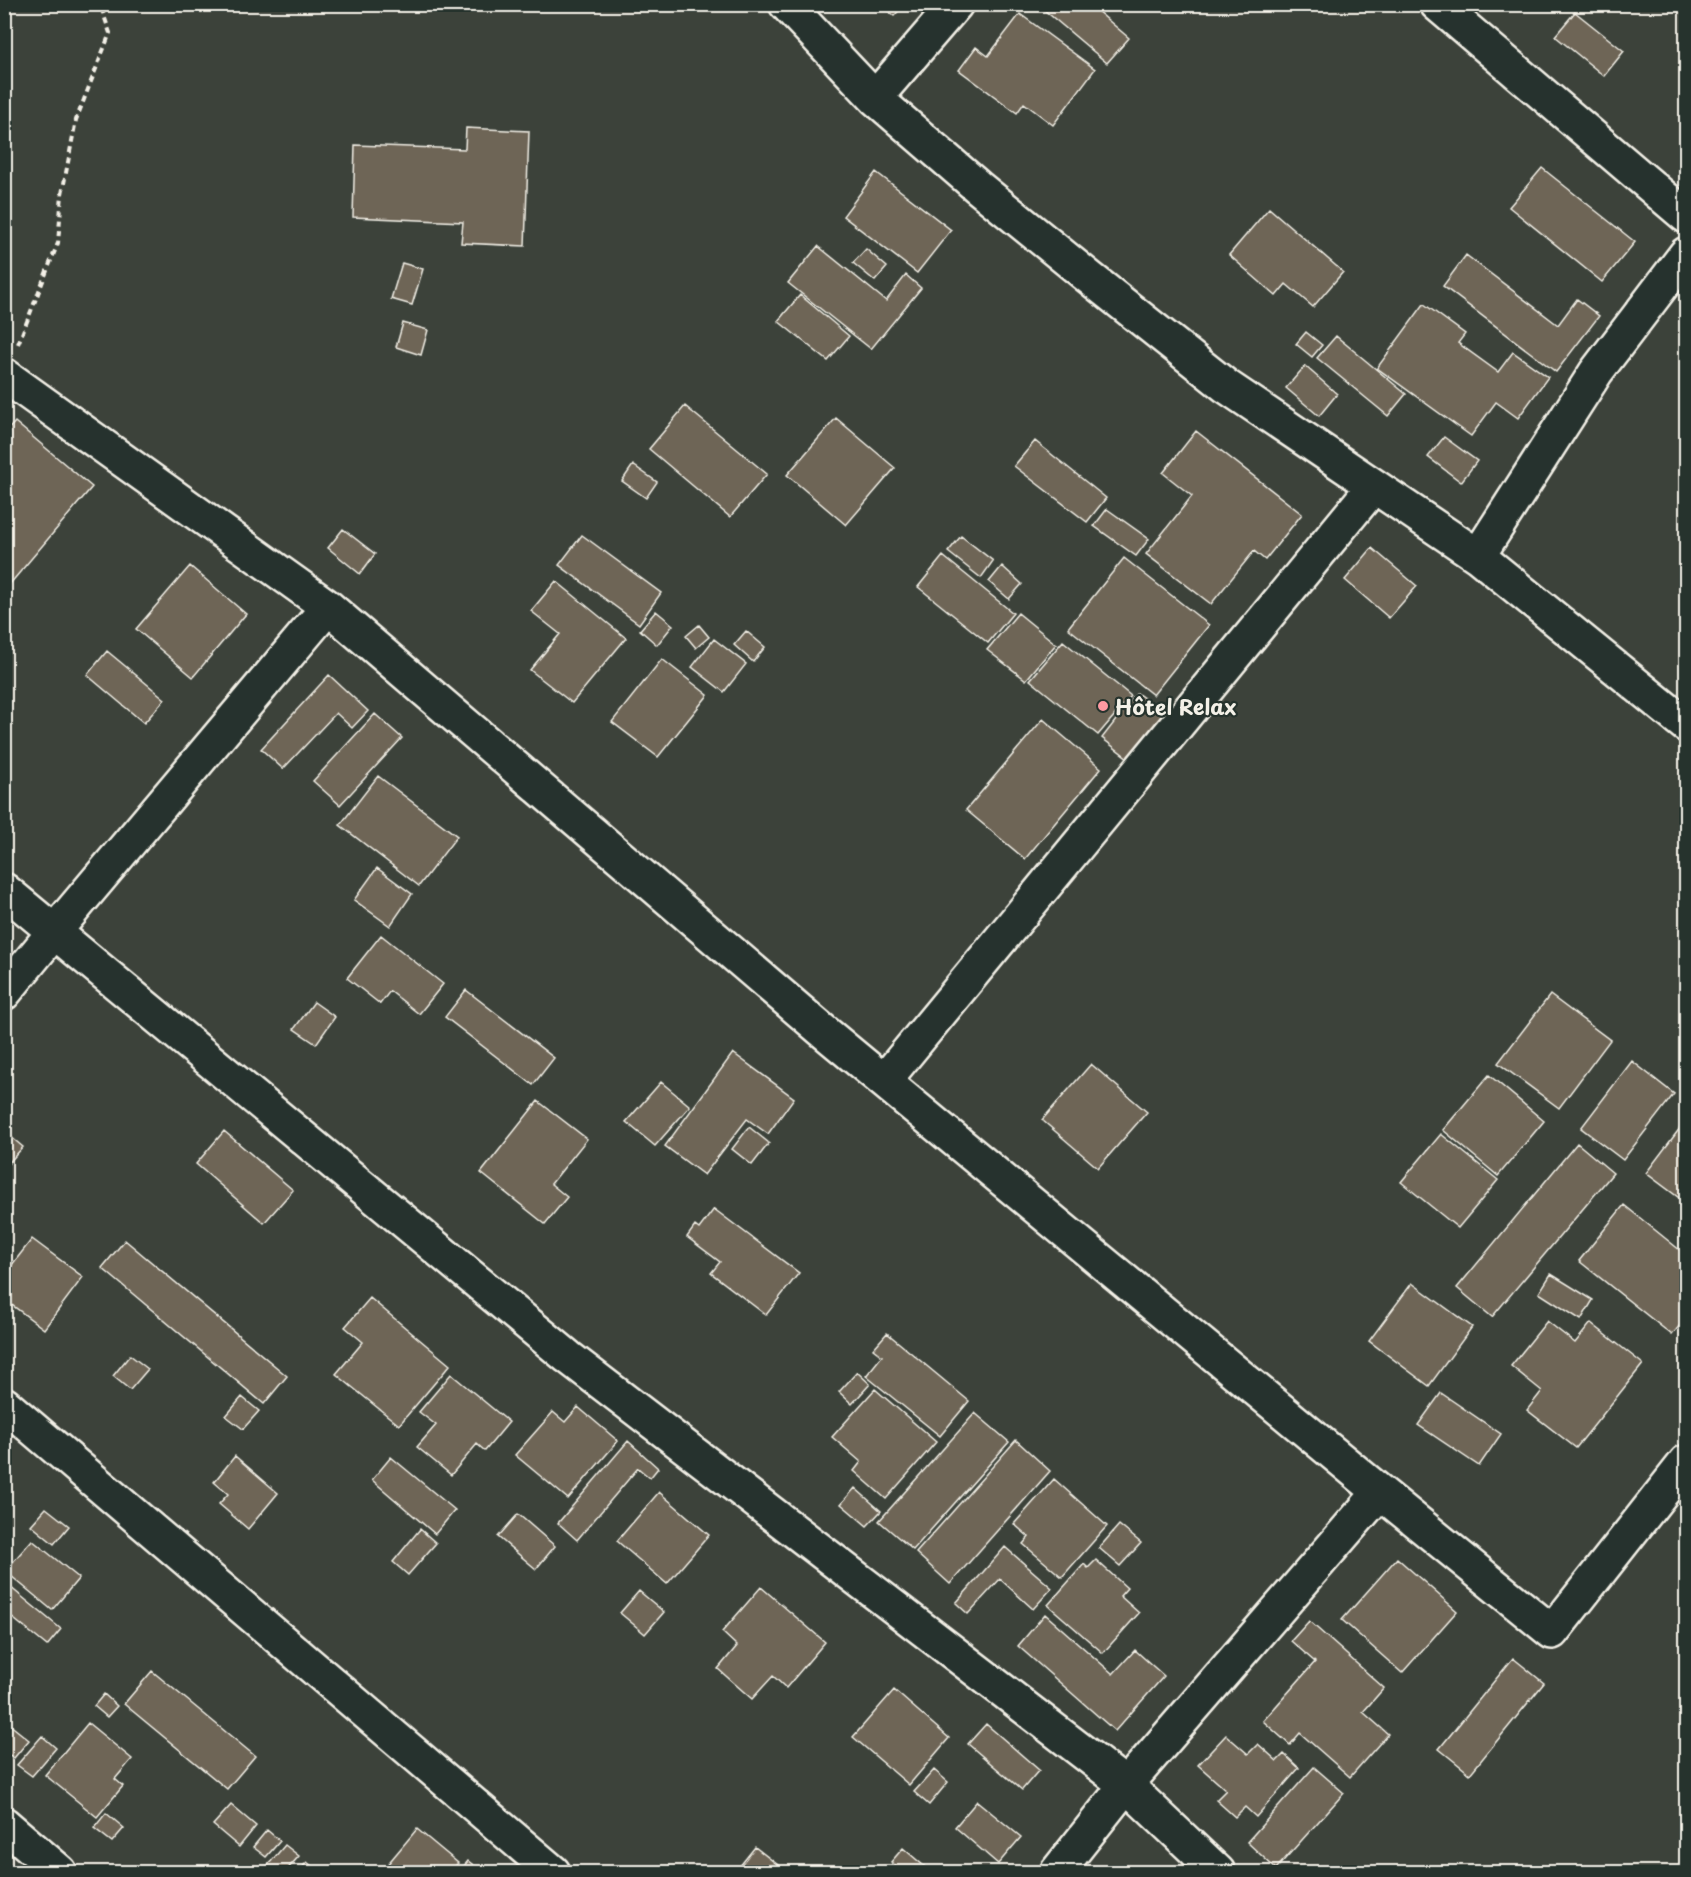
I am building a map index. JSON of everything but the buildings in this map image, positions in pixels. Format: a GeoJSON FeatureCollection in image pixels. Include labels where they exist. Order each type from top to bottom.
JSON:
{"type":"FeatureCollection","features":[{"type":"Feature","properties":{"kind":"street"},"geometry":{"type":"LineString","coordinates":[[786,4],[875,99],[978,187],[1226,386],[1478,556],[1686,725]]}},
{"type":"Feature","properties":{"kind":"street"},"geometry":{"type":"LineString","coordinates":[[875,99],[956,4]]}},
{"type":"Feature","properties":{"kind":"street"},"geometry":{"type":"LineString","coordinates":[[1437,4],[1686,216]]}},
{"type":"Feature","properties":{"kind":"street"},"geometry":{"type":"LineString","coordinates":[[1478,556],[1596,372],[1686,254]]}},
{"type":"Feature","properties":{"kind":"street"},"geometry":{"type":"LineString","coordinates":[[5,375],[328,607],[884,1081],[1552,1632],[1686,1462]]}},
{"type":"Feature","properties":{"kind":"street"},"geometry":{"type":"LineString","coordinates":[[884,1081],[1374,486]]}},
{"type":"Feature","properties":{"kind":"street"},"geometry":{"type":"LineString","coordinates":[[4,993],[328,607]]}},
{"type":"Feature","properties":{"kind":"street"},"geometry":{"type":"LineString","coordinates":[[4,890],[568,1357],[1126,1785],[1218,1872]]}},
{"type":"Feature","properties":{"kind":"street"},"geometry":{"type":"LineString","coordinates":[[4,1404],[553,1872]]}},
{"type":"Feature","properties":{"kind":"street"},"geometry":{"type":"LineString","coordinates":[[1058,1872],[1126,1785],[1380,1492]]}},
{"type":"Feature","properties":{"kind":"street"},"geometry":{"type":"LineString","coordinates":[[4,1824],[60,1872]]}},
{"type":"Feature","properties":{"kind":"path"},"geometry":{"type":"LineString","coordinates":[[5,375],[58,243],[62,194],[76,120],[110,33],[100,4]]}},
{"type":"Feature","properties":{"kind":"place","name":"Hôtel Relax"},"geometry":{"type":"Point","coordinates":[1103,706]}}]}
